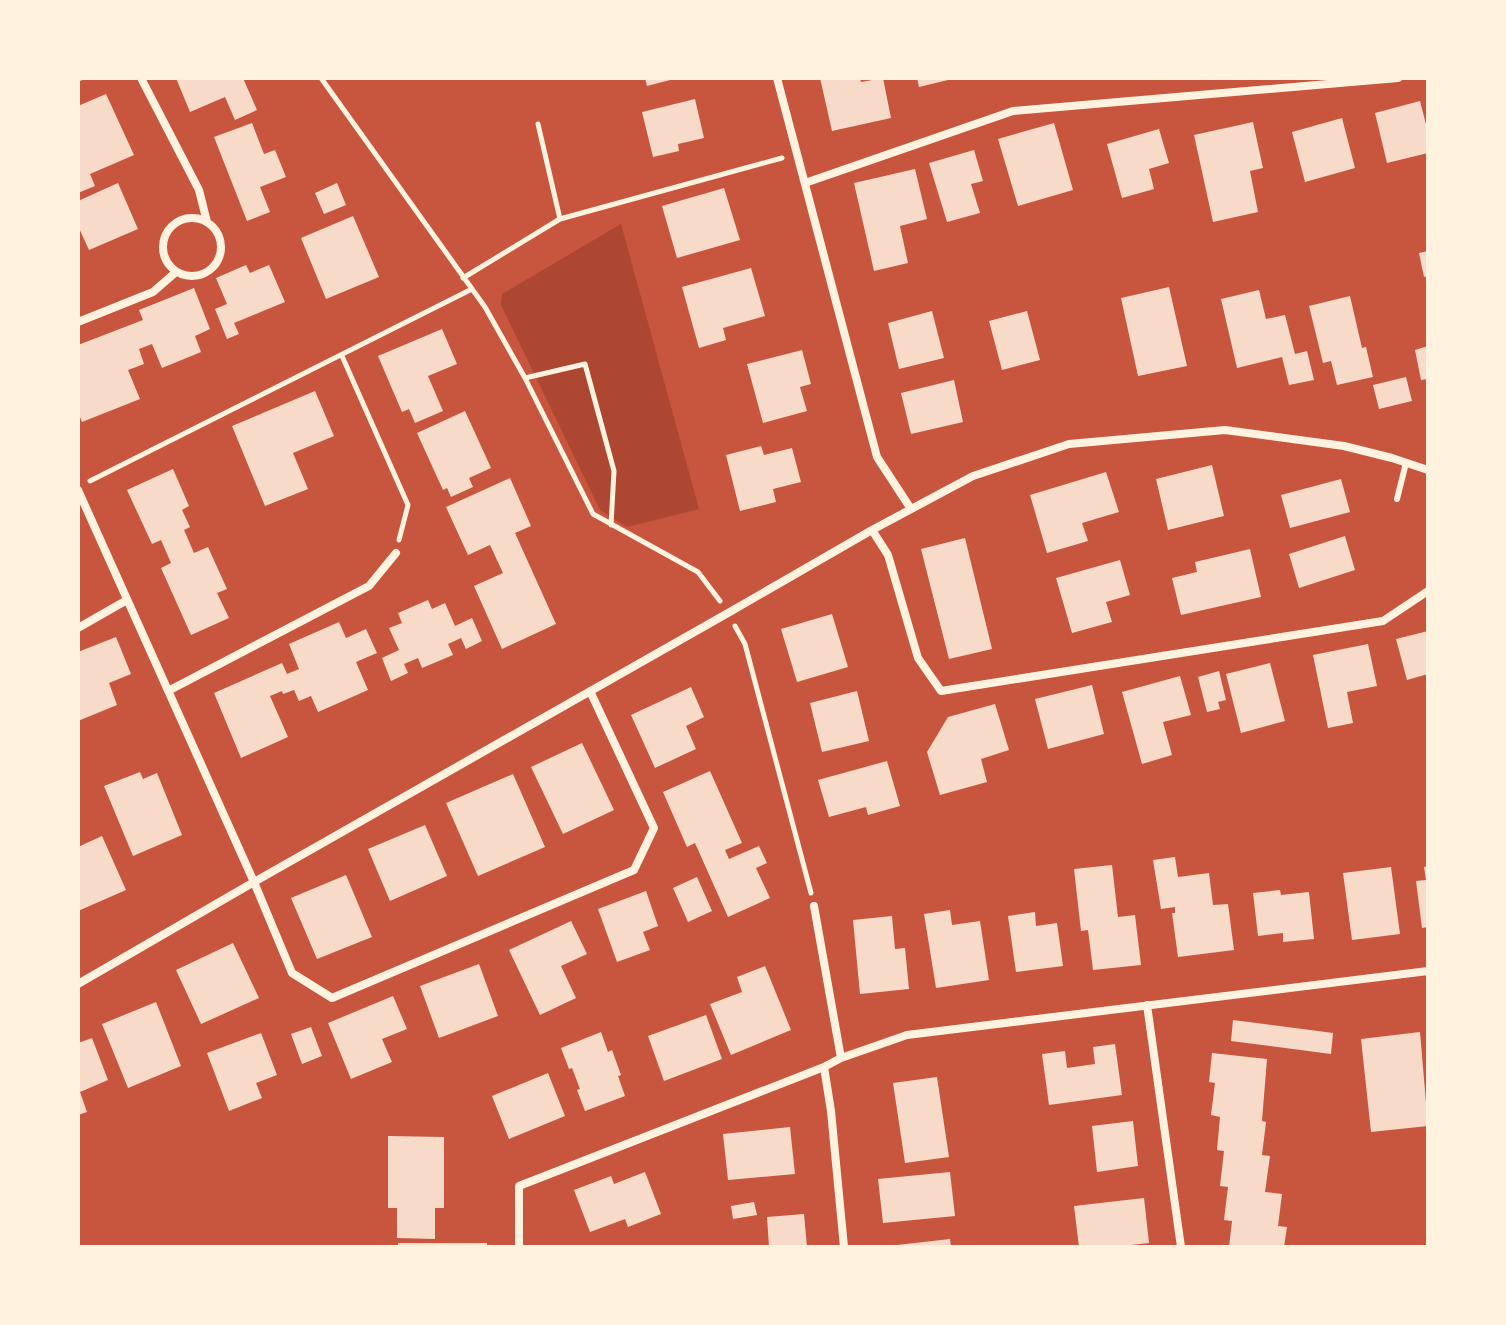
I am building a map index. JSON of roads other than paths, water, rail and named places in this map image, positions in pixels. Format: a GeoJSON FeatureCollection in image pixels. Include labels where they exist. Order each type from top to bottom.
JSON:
{"type":"FeatureCollection","features":[{"type":"Feature","properties":{"kind":"street"},"geometry":{"type":"LineString","coordinates":[[141,78],[199,190],[207,222],[218,235],[220,243],[219,258],[210,269],[191,276],[176,272],[168,264],[163,250],[169,229],[187,219],[207,222]]}},
{"type":"Feature","properties":{"kind":"street"},"geometry":{"type":"LineString","coordinates":[[777,78],[877,457],[911,509]]}},
{"type":"Feature","properties":{"kind":"street"},"geometry":{"type":"LineString","coordinates":[[805,183],[1013,111],[1398,78]]}},
{"type":"Feature","properties":{"kind":"street"},"geometry":{"type":"LineString","coordinates":[[78,322],[153,292],[176,272]]}},
{"type":"Feature","properties":{"kind":"street"},"geometry":{"type":"LineString","coordinates":[[78,984],[872,530],[973,476],[1069,444],[1225,430],[1344,446],[1428,470]]}},
{"type":"Feature","properties":{"kind":"street"},"geometry":{"type":"LineString","coordinates":[[78,489],[292,973],[332,998],[634,870],[654,828],[590,691]]}},
{"type":"Feature","properties":{"kind":"street"},"geometry":{"type":"LineString","coordinates":[[872,530],[888,555],[918,658],[941,691],[1383,621],[1428,591]]}},
{"type":"Feature","properties":{"kind":"street"},"geometry":{"type":"LineString","coordinates":[[168,691],[369,586],[396,553]]}},
{"type":"Feature","properties":{"kind":"street"},"geometry":{"type":"LineString","coordinates":[[78,628],[127,600]]}},
{"type":"Feature","properties":{"kind":"street"},"geometry":{"type":"LineString","coordinates":[[814,906],[841,1058]]}},
{"type":"Feature","properties":{"kind":"street"},"geometry":{"type":"LineString","coordinates":[[519,1247],[519,1186],[841,1058],[907,1035],[1428,971]]}},
{"type":"Feature","properties":{"kind":"street"},"geometry":{"type":"LineString","coordinates":[[1147,1005],[1181,1247]]}},
{"type":"Feature","properties":{"kind":"street"},"geometry":{"type":"LineString","coordinates":[[824,1067],[844,1247]]}},
{"type":"Feature","properties":{"kind":"lane"},"geometry":{"type":"LineString","coordinates":[[1397,499],[1406,463]]}}]}
